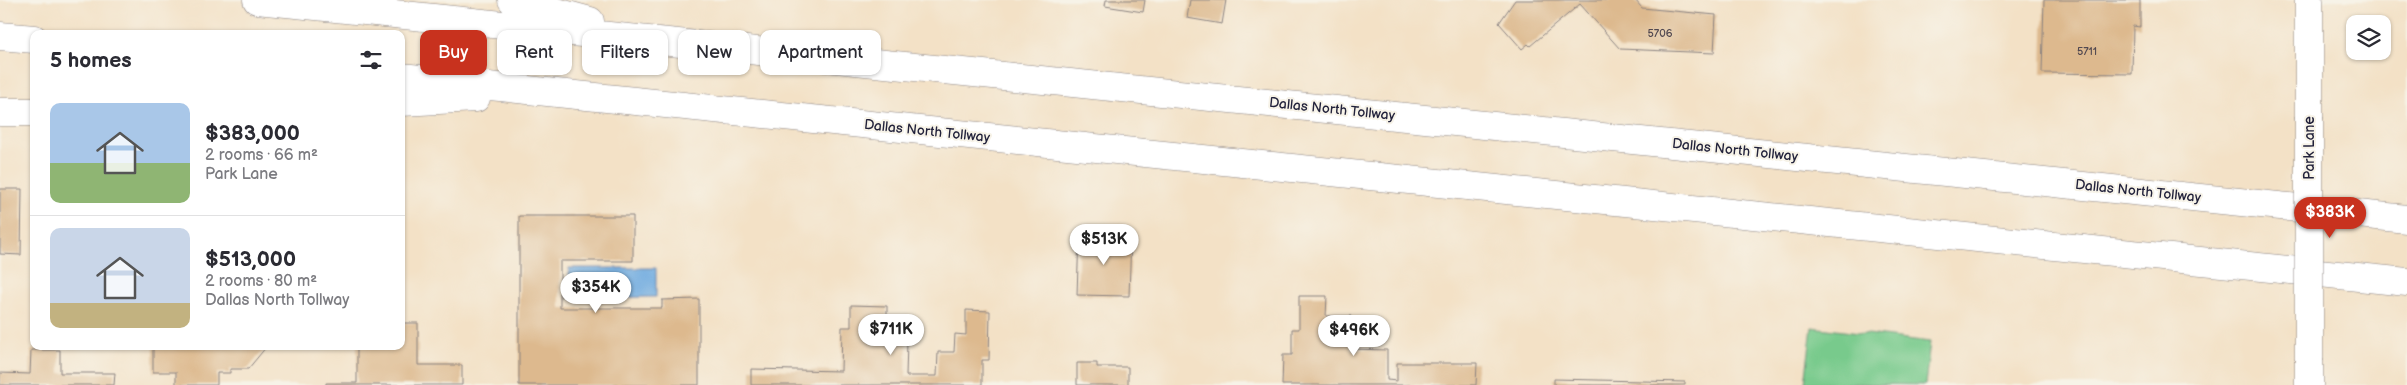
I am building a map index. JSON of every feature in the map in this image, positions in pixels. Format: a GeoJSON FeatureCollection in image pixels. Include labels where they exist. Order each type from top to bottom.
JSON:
{"type":"FeatureCollection","features":[{"type":"Feature","properties":{"kind":"main road","name":"Dallas North Tollway"},"geometry":{"type":"LineString","coordinates":[[257,0],[582,33]]}},
{"type":"Feature","properties":{"kind":"main road"},"geometry":{"type":"LineString","coordinates":[[512,0],[622,30]]}},
{"type":"Feature","properties":{"kind":"main road","name":"Park Lane"},"geometry":{"type":"LineString","coordinates":[[2308,0],[2309,373]]}},
{"type":"Feature","properties":{"kind":"main road"},"geometry":{"type":"LineString","coordinates":[[0,36],[30,39]]}},
{"type":"Feature","properties":{"kind":"main road","name":"Dallas North Tollway"},"geometry":{"type":"LineString","coordinates":[[668,42],[2407,219]]}},
{"type":"Feature","properties":{"kind":"main road","name":"Dallas North Tollway"},"geometry":{"type":"LineString","coordinates":[[405,77],[2407,282]]}},
{"type":"Feature","properties":{"kind":"main road"},"geometry":{"type":"LineString","coordinates":[[405,102],[565,94]]}},
{"type":"Feature","properties":{"kind":"main road"},"geometry":{"type":"LineString","coordinates":[[0,112],[30,112]]}},
{"type":"Feature","properties":{"kind":"green space"},"geometry":{"type":"Polygon","coordinates":[[[1812,327],[1930,342],[1925,385],[1805,383],[1812,327]]]}},
{"type":"Feature","properties":{"kind":"water"},"geometry":{"type":"Polygon","coordinates":[[[569,268],[656,268],[656,297],[569,298],[569,268]]]}},
{"type":"Feature","properties":{"kind":"building"},"geometry":{"type":"Polygon","coordinates":[[[1106,0],[1145,0],[1143,12],[1105,6],[1106,0]]]}},
{"type":"Feature","properties":{"kind":"building"},"geometry":{"type":"Polygon","coordinates":[[[1190,0],[1226,0],[1222,24],[1187,18],[1190,0]]]}},
{"type":"Feature","properties":{"kind":"building"},"geometry":{"type":"Polygon","coordinates":[[[1515,0],[1635,0],[1642,8],[1716,15],[1714,53],[1620,49],[1580,4],[1530,46],[1528,44],[1522,49],[1499,23],[1515,0]]]}},
{"type":"Feature","properties":{"kind":"building"},"geometry":{"type":"Polygon","coordinates":[[[2044,0],[2140,0],[2140,27],[2133,26],[2132,74],[2042,73],[2044,0]]]}},
{"type":"Feature","properties":{"kind":"building"},"geometry":{"type":"Polygon","coordinates":[[[0,189],[22,189],[21,255],[0,254],[0,189]]]}},
{"type":"Feature","properties":{"kind":"building"},"geometry":{"type":"Polygon","coordinates":[[[519,216],[633,216],[633,261],[560,261],[560,308],[662,308],[662,300],[699,299],[699,385],[519,385],[519,216]]]}},
{"type":"Feature","properties":{"kind":"building"},"geometry":{"type":"Polygon","coordinates":[[[1079,235],[1131,236],[1129,296],[1077,295],[1079,235]]]}},
{"type":"Feature","properties":{"kind":"building"},"geometry":{"type":"Polygon","coordinates":[[[1299,296],[1327,296],[1326,316],[1351,316],[1351,349],[1387,350],[1387,380],[1397,381],[1397,363],[1477,363],[1476,385],[1282,385],[1283,355],[1292,355],[1292,329],[1299,329],[1299,296]]]}},
{"type":"Feature","properties":{"kind":"building"},"geometry":{"type":"Polygon","coordinates":[[[851,305],[887,306],[887,320],[893,320],[893,341],[907,342],[906,376],[937,376],[938,352],[954,352],[955,334],[966,335],[966,310],[990,311],[989,360],[982,360],[982,385],[751,385],[751,369],[841,371],[842,327],[851,327],[851,305]]]}},
{"type":"Feature","properties":{"kind":"building"},"geometry":{"type":"Polygon","coordinates":[[[405,323],[418,323],[418,365],[462,365],[462,385],[326,385],[326,383],[357,383],[357,350],[405,350],[405,323]]]}},
{"type":"Feature","properties":{"kind":"building"},"geometry":{"type":"Polygon","coordinates":[[[31,350],[60,350],[60,373],[115,373],[114,385],[0,385],[0,373],[30,374],[31,350]]]}},
{"type":"Feature","properties":{"kind":"building"},"geometry":{"type":"Polygon","coordinates":[[[153,350],[264,350],[248,369],[230,369],[230,373],[217,373],[217,385],[176,385],[176,372],[153,372],[153,350]]]}},
{"type":"Feature","properties":{"kind":"building"},"geometry":{"type":"Polygon","coordinates":[[[1077,363],[1097,363],[1097,367],[1128,367],[1128,385],[1077,385],[1077,363]]]}},
{"type":"Feature","properties":{"kind":"building"},"geometry":{"type":"Polygon","coordinates":[[[1554,379],[1685,382],[1685,385],[1554,385],[1554,379]]]}}]}
